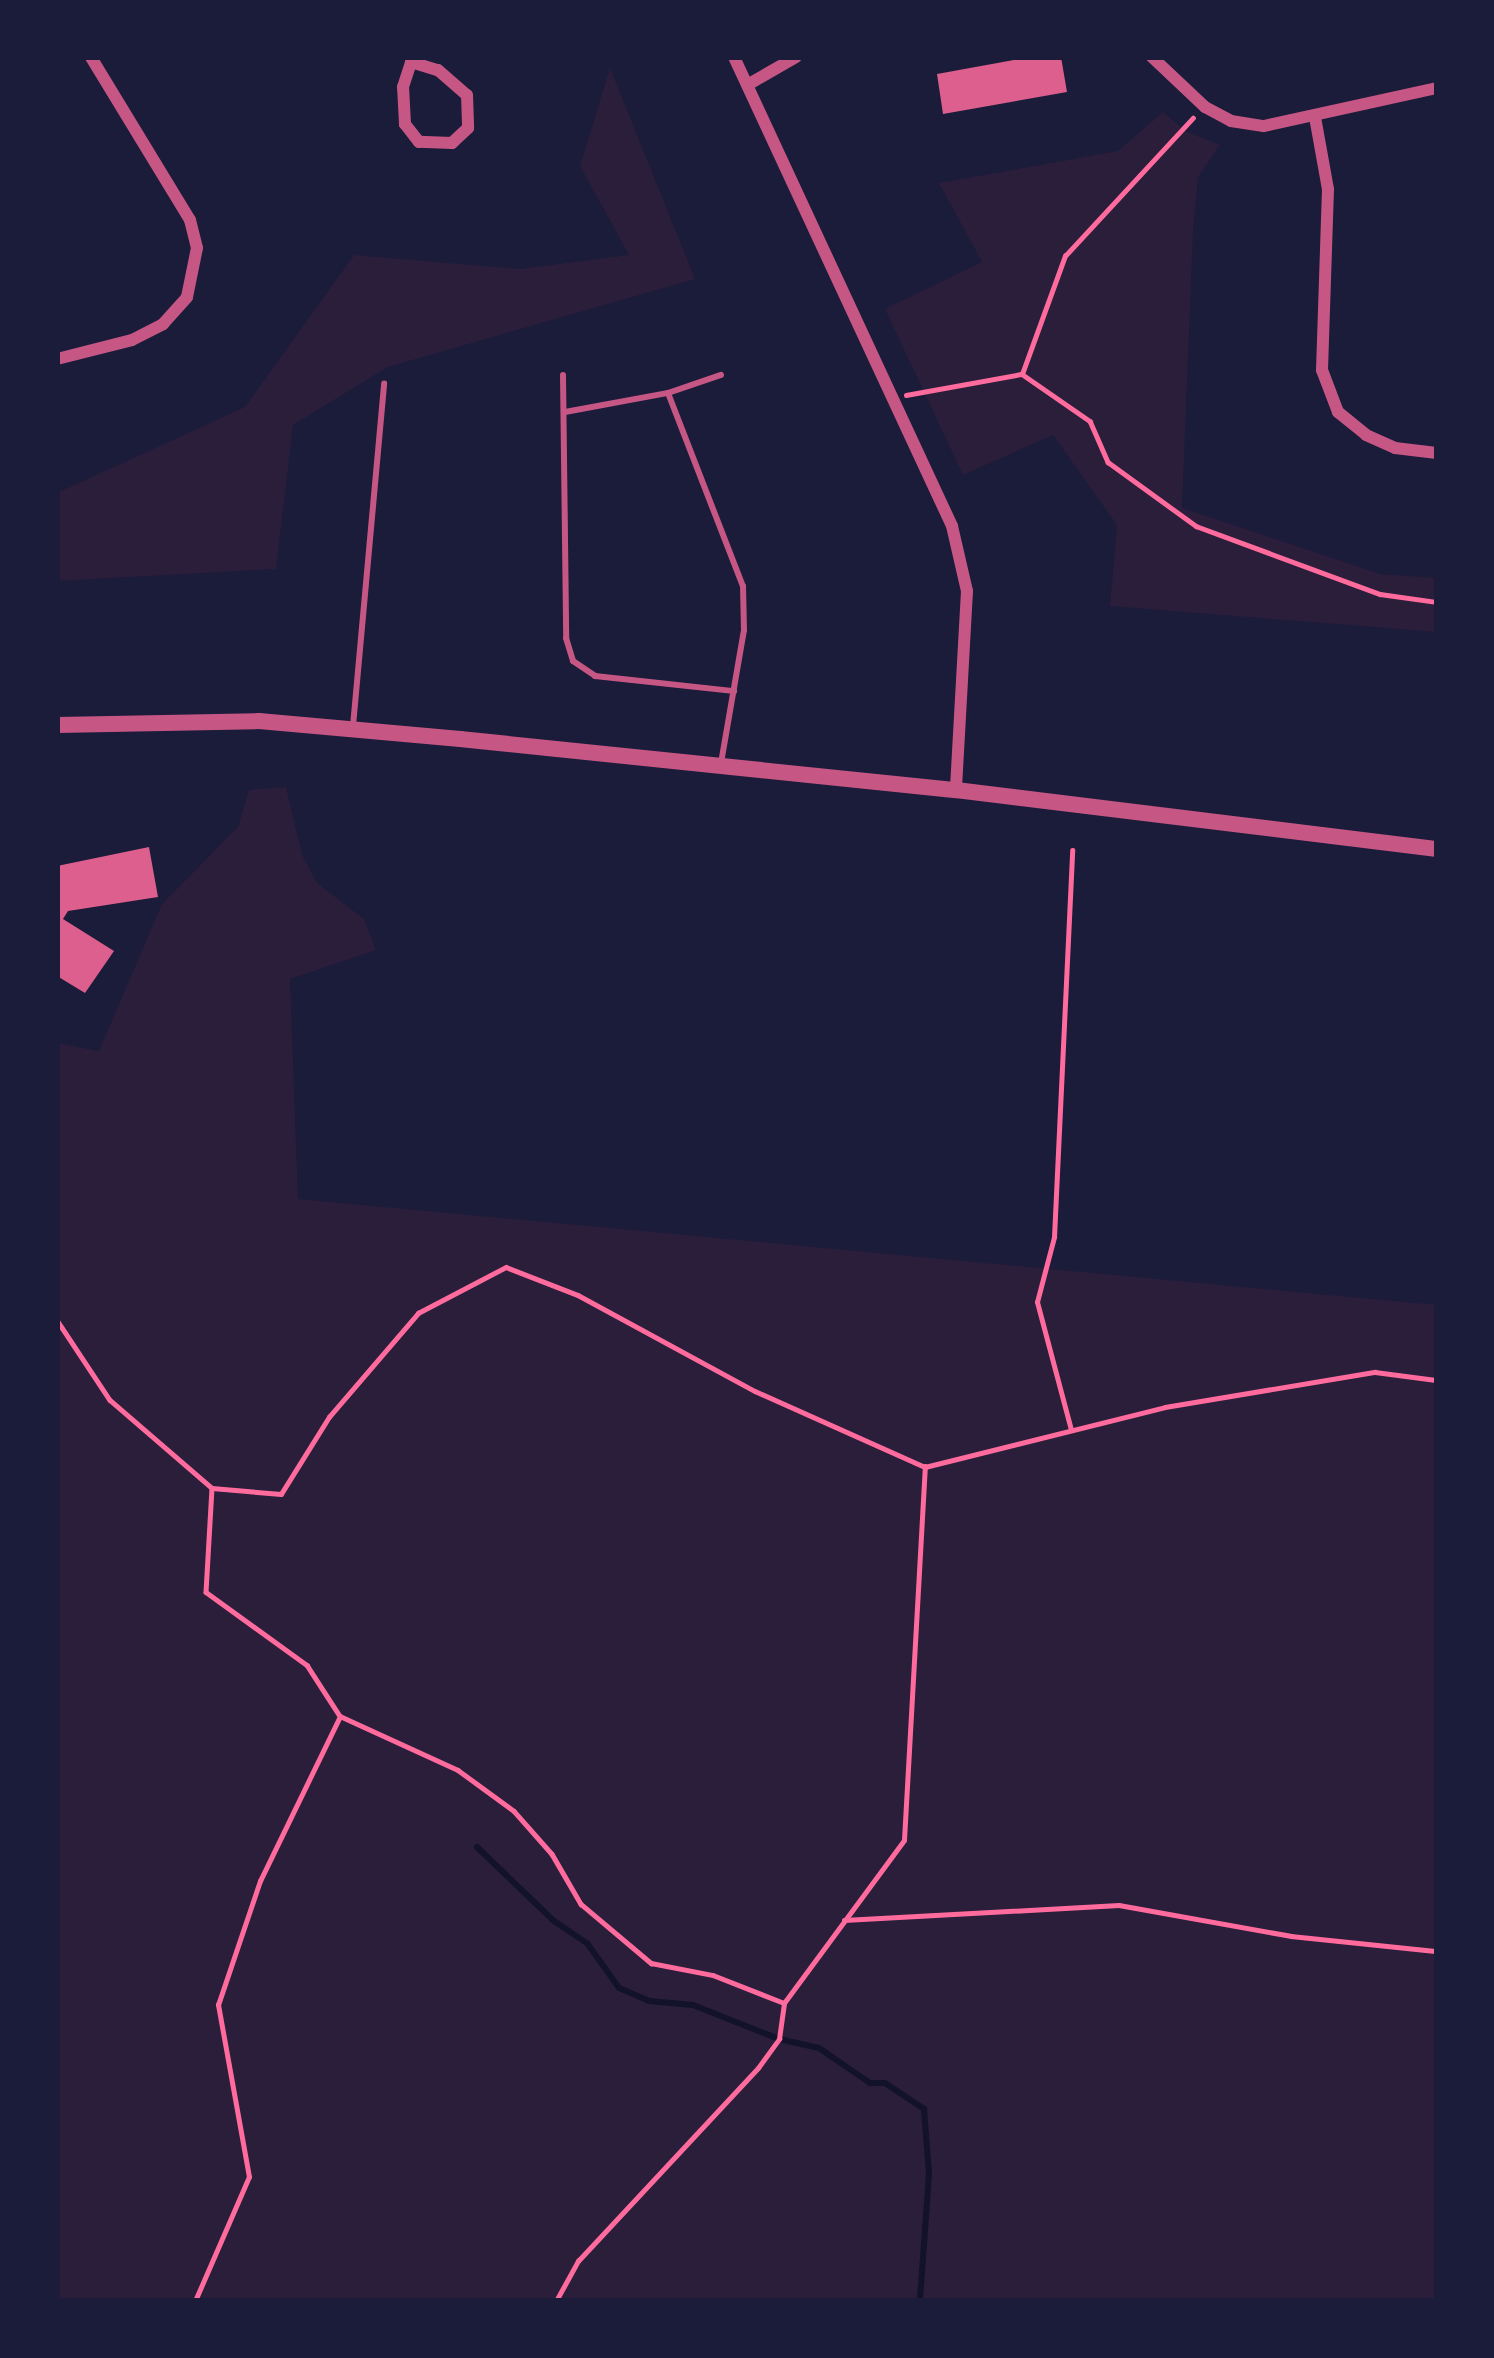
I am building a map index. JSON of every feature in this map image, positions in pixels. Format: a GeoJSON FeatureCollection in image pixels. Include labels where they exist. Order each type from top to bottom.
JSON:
{"type":"FeatureCollection","features":[{"type":"Feature","properties":{"kind":"street"},"geometry":{"type":"LineString","coordinates":[[57,358],[132,340],[163,324],[187,297],[197,248],[190,220],[91,57]]}},
{"type":"Feature","properties":{"kind":"street"},"geometry":{"type":"LineString","coordinates":[[734,57],[943,499],[967,591],[956,790]]}},
{"type":"Feature","properties":{"kind":"street"},"geometry":{"type":"LineString","coordinates":[[749,83],[796,57]]}},
{"type":"Feature","properties":{"kind":"street"},"geometry":{"type":"LineString","coordinates":[[1152,57],[1205,107],[1231,121],[1264,126],[1437,88]]}},
{"type":"Feature","properties":{"kind":"street"},"geometry":{"type":"LineString","coordinates":[[410,59],[438,70],[467,95],[472,117],[452,143],[419,142],[405,124],[404,87],[410,59]]}},
{"type":"Feature","properties":{"kind":"street"},"geometry":{"type":"LineString","coordinates":[[1315,117],[1328,189],[1322,370],[1338,412],[1366,435],[1395,448],[1437,453]]}},
{"type":"Feature","properties":{"kind":"street"},"geometry":{"type":"LineString","coordinates":[[57,725],[259,721],[352,729],[721,764],[1437,849]]}},
{"type":"Feature","properties":{"kind":"lane"},"geometry":{"type":"LineString","coordinates":[[563,375],[566,638],[572,661],[595,676],[734,691]]}},
{"type":"Feature","properties":{"kind":"lane"},"geometry":{"type":"LineString","coordinates":[[565,412],[668,392],[722,375]]}},
{"type":"Feature","properties":{"kind":"lane"},"geometry":{"type":"LineString","coordinates":[[352,729],[385,383]]}},
{"type":"Feature","properties":{"kind":"lane"},"geometry":{"type":"LineString","coordinates":[[668,392],[743,586],[746,612],[721,764]]}},
{"type":"Feature","properties":{"kind":"path"},"geometry":{"type":"LineString","coordinates":[[1022,374],[1065,256],[1205,107]]}},
{"type":"Feature","properties":{"kind":"path"},"geometry":{"type":"LineString","coordinates":[[894,397],[1022,374],[1090,421],[1108,462],[1120,473],[1196,526],[1380,594],[1437,602]]}},
{"type":"Feature","properties":{"kind":"path"},"geometry":{"type":"LineString","coordinates":[[1072,850],[1054,1237],[1037,1302],[1072,1430]]}},
{"type":"Feature","properties":{"kind":"path"},"geometry":{"type":"LineString","coordinates":[[57,1320],[110,1400],[212,1488],[281,1495],[329,1417],[418,1313],[506,1267],[578,1295],[755,1390],[925,1467],[1165,1407],[1375,1372],[1437,1380]]}},
{"type":"Feature","properties":{"kind":"path"},"geometry":{"type":"LineString","coordinates":[[556,2301],[578,2261],[758,2068],[779,2039],[784,2003],[904,1840],[925,1467]]}},
{"type":"Feature","properties":{"kind":"path"},"geometry":{"type":"LineString","coordinates":[[212,1488],[206,1592],[307,1665],[340,1716],[458,1770],[514,1810],[552,1854],[581,1904],[651,1963],[713,1976],[784,2003]]}},
{"type":"Feature","properties":{"kind":"path"},"geometry":{"type":"LineString","coordinates":[[195,2301],[249,2177],[218,2005],[260,1881],[340,1716]]}},
{"type":"Feature","properties":{"kind":"path"},"geometry":{"type":"LineString","coordinates":[[844,1920],[1119,1905],[1291,1936],[1437,1951]]}},
{"type":"Feature","properties":{"kind":"shaded area"},"geometry":{"type":"Polygon","coordinates":[[[610,68],[695,279],[388,367],[293,425],[276,569],[57,581],[57,493],[245,407],[354,255],[520,269],[629,255],[580,166],[610,68]]]}},
{"type":"Feature","properties":{"kind":"shaded area"},"geometry":{"type":"Polygon","coordinates":[[[1163,112],[1187,132],[1220,145],[1198,177],[1182,508],[1380,574],[1437,578],[1437,632],[1110,606],[1117,525],[1053,435],[963,475],[885,309],[982,262],[939,183],[1118,151],[1163,112]]]}},
{"type":"Feature","properties":{"kind":"shaded area"},"geometry":{"type":"Polygon","coordinates":[[[286,787],[302,855],[317,883],[364,919],[376,950],[290,979],[298,1199],[1437,1305],[1437,2301],[57,2301],[57,1043],[99,1051],[162,904],[238,827],[249,790],[286,787]]]}},
{"type":"Feature","properties":{"kind":"building"},"geometry":{"type":"Polygon","coordinates":[[[1031,57],[1061,57],[1067,92],[943,114],[937,74],[1031,57]]]}},
{"type":"Feature","properties":{"kind":"building"},"geometry":{"type":"Polygon","coordinates":[[[149,847],[158,897],[68,911],[63,919],[114,951],[85,993],[57,976],[57,866],[149,847]]]}},
{"type":"Feature","properties":{"kind":"waterway"},"geometry":{"type":"LineString","coordinates":[[477,1847],[554,1921],[587,1943],[619,1988],[649,2001],[693,2005],[779,2039],[819,2048],[870,2083],[885,2083],[924,2109],[929,2174],[920,2301]]}}]}
